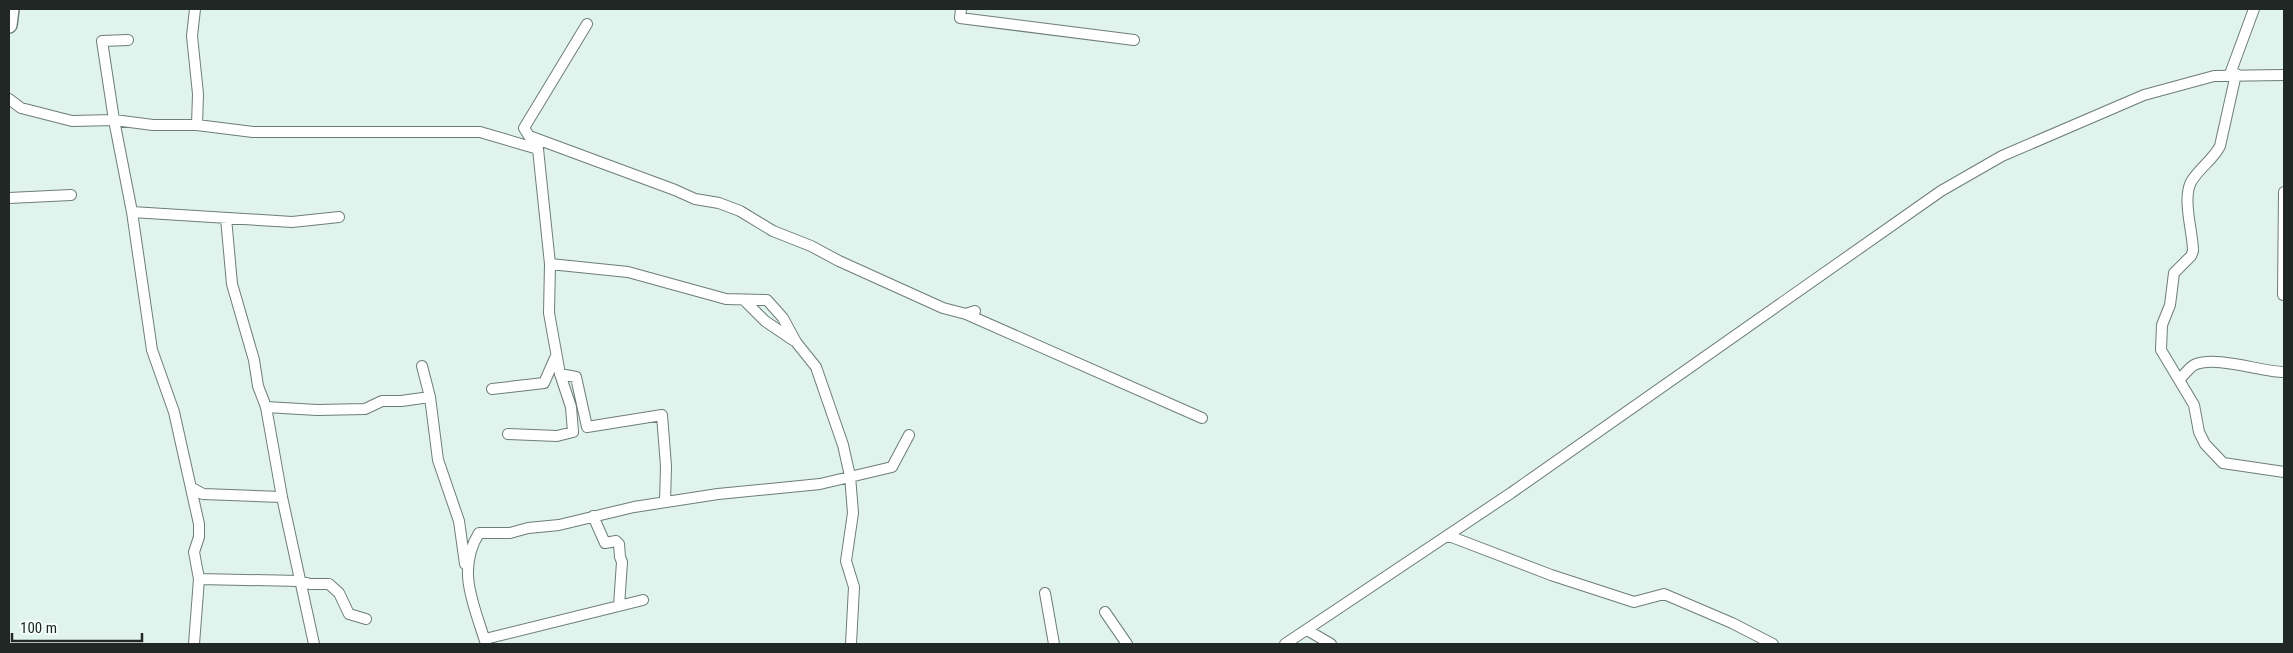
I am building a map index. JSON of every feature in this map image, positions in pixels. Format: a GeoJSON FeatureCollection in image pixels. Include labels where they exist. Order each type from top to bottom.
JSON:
{"type":"FeatureCollection","features":[{"type":"Feature","properties":{"kind":"street"},"geometry":{"type":"LineString","coordinates":[[9,25],[11,9]]}},
{"type":"Feature","properties":{"kind":"street"},"geometry":{"type":"LineString","coordinates":[[195,9],[192,36],[198,94],[197,125]]}},
{"type":"Feature","properties":{"kind":"street"},"geometry":{"type":"LineString","coordinates":[[961,9],[960,18],[1134,40]]}},
{"type":"Feature","properties":{"kind":"street"},"geometry":{"type":"LineString","coordinates":[[2254,9],[2233,74],[2220,146],[2215,156],[2191,183],[2188,214],[2193,251],[2191,256],[2174,273],[2170,305],[2162,326],[2161,350],[2180,379],[2194,406],[2199,432],[2206,444],[2223,463],[2284,472]]}},
{"type":"Feature","properties":{"kind":"street"},"geometry":{"type":"LineString","coordinates":[[587,24],[524,128],[529,136],[675,190],[694,199],[718,203],[740,211],[773,231],[811,246],[839,261],[943,308],[971,313],[1202,418]]}},
{"type":"Feature","properties":{"kind":"street"},"geometry":{"type":"LineString","coordinates":[[128,40],[102,41],[114,120],[132,212],[152,350],[174,412],[199,524],[199,537],[194,552],[199,580],[196,592],[194,644]]}},
{"type":"Feature","properties":{"kind":"street"},"geometry":{"type":"LineString","coordinates":[[1285,644],[1449,536],[1941,192],[2010,152],[2144,95],[2214,76],[2233,74],[2284,75]]}},
{"type":"Feature","properties":{"kind":"street"},"geometry":{"type":"LineString","coordinates":[[9,99],[21,108],[72,121],[114,120],[153,125],[197,125],[253,132],[480,132],[538,149],[550,264],[549,313],[555,358],[571,407],[573,432],[557,436],[508,434]]}},
{"type":"Feature","properties":{"kind":"street"},"geometry":{"type":"LineString","coordinates":[[2283,295],[2284,192]]}},
{"type":"Feature","properties":{"kind":"street"},"geometry":{"type":"LineString","coordinates":[[9,198],[71,195]]}},
{"type":"Feature","properties":{"kind":"street"},"geometry":{"type":"LineString","coordinates":[[132,212],[292,222],[339,217]]}},
{"type":"Feature","properties":{"kind":"street"},"geometry":{"type":"LineString","coordinates":[[226,218],[232,284],[254,360],[258,386],[266,407],[282,497],[314,644]]}},
{"type":"Feature","properties":{"kind":"street"},"geometry":{"type":"LineString","coordinates":[[550,264],[628,272],[726,299],[767,300],[782,318],[796,342],[816,367],[843,445],[850,476],[853,512],[846,561],[854,588],[851,644]]}},
{"type":"Feature","properties":{"kind":"street"},"geometry":{"type":"LineString","coordinates":[[744,300],[765,321],[796,342]]}},
{"type":"Feature","properties":{"kind":"street"},"geometry":{"type":"LineString","coordinates":[[492,389],[544,383],[555,358]]}},
{"type":"Feature","properties":{"kind":"street"},"geometry":{"type":"LineString","coordinates":[[2180,379],[2194,365],[2213,363],[2242,364],[2272,372],[2284,372]]}},
{"type":"Feature","properties":{"kind":"street"},"geometry":{"type":"LineString","coordinates":[[422,366],[430,397],[438,460],[459,521],[466,577],[485,641],[643,600]]}},
{"type":"Feature","properties":{"kind":"street"},"geometry":{"type":"LineString","coordinates":[[560,374],[576,377],[587,427],[662,415],[666,466],[665,502]]}},
{"type":"Feature","properties":{"kind":"street"},"geometry":{"type":"LineString","coordinates":[[266,407],[317,410],[365,409],[382,401],[401,401],[430,397]]}},
{"type":"Feature","properties":{"kind":"street"},"geometry":{"type":"LineString","coordinates":[[466,577],[470,547],[479,533],[510,533],[528,528],[559,525],[593,516],[665,502],[718,494],[820,484],[892,467],[909,435]]}},
{"type":"Feature","properties":{"kind":"street"},"geometry":{"type":"LineString","coordinates":[[192,488],[203,494],[282,497]]}},
{"type":"Feature","properties":{"kind":"street"},"geometry":{"type":"LineString","coordinates":[[593,516],[604,543],[616,541],[619,544],[622,562],[619,606]]}},
{"type":"Feature","properties":{"kind":"street"},"geometry":{"type":"LineString","coordinates":[[1449,536],[1551,574],[1634,602],[1664,594],[1732,623],[1773,644]]}},
{"type":"Feature","properties":{"kind":"street"},"geometry":{"type":"LineString","coordinates":[[199,580],[300,580],[310,584],[329,584],[340,593],[349,614],[366,619]]}},
{"type":"Feature","properties":{"kind":"street"},"geometry":{"type":"LineString","coordinates":[[1045,593],[1054,644]]}},
{"type":"Feature","properties":{"kind":"street"},"geometry":{"type":"LineString","coordinates":[[1105,612],[1127,644]]}},
{"type":"Feature","properties":{"kind":"street"},"geometry":{"type":"LineString","coordinates":[[1307,630],[1332,644]]}}]}
